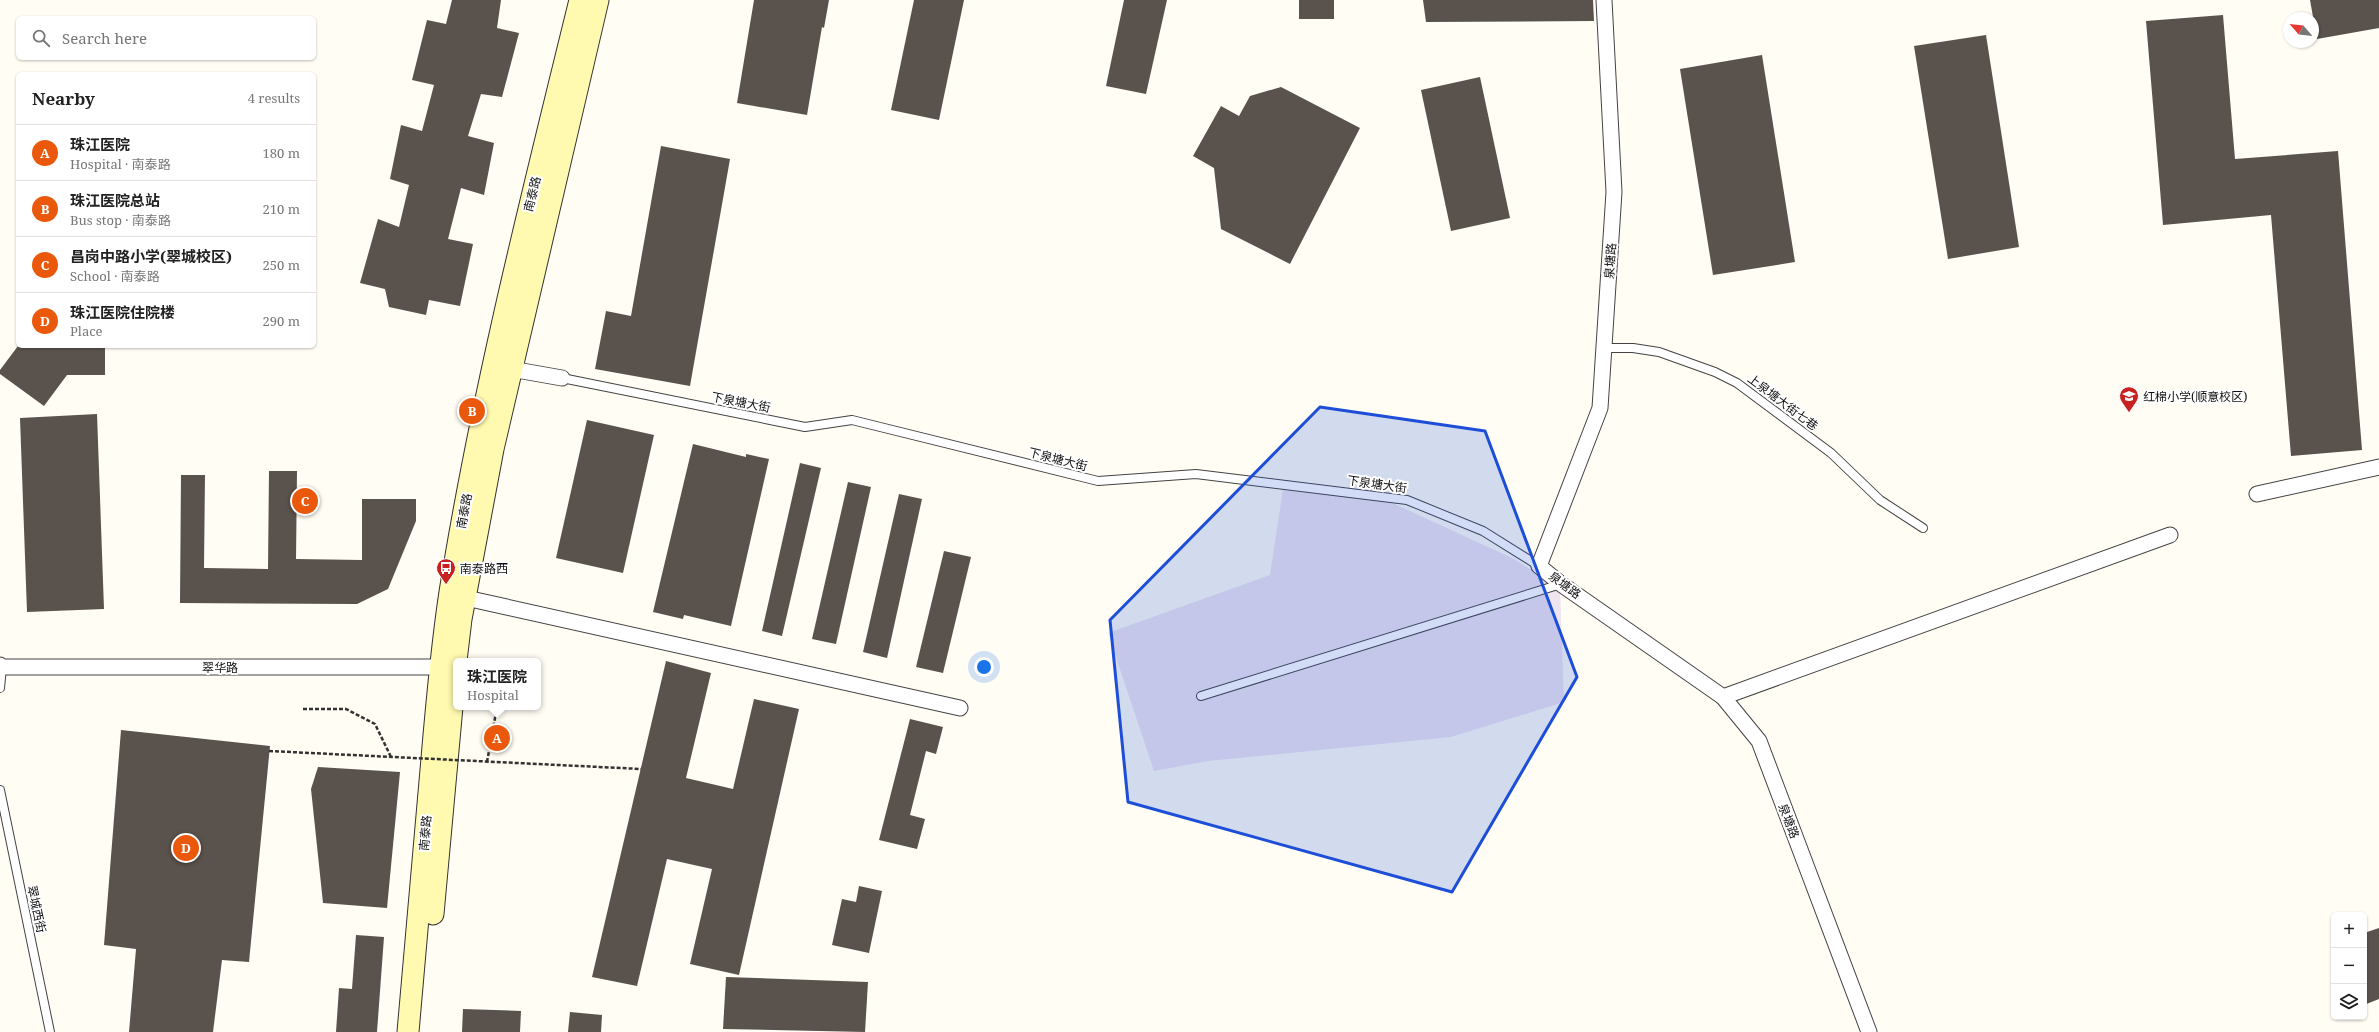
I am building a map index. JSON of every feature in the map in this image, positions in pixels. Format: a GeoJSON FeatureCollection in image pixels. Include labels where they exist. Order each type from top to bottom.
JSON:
{"type":"FeatureCollection","features":[{"type":"Feature","properties":{"kind":"main road","name":"南泰路"},"geometry":{"type":"LineString","coordinates":[[422,1032],[463,514],[521,242],[580,0]]}},
{"type":"Feature","properties":{"kind":"main road","name":"南泰路"},"geometry":{"type":"LineString","coordinates":[[457,596],[598,0]]}},
{"type":"Feature","properties":{"kind":"main road","name":"南泰路"},"geometry":{"type":"LineString","coordinates":[[408,1032],[451,664]]}},
{"type":"Feature","properties":{"kind":"street","name":"泉塘路"},"geometry":{"type":"LineString","coordinates":[[1604,0],[1614,192],[1600,408],[1539,566],[1561,584],[1723,697],[1759,741],[1869,1032]]}},
{"type":"Feature","properties":{"kind":"street"},"geometry":{"type":"LineString","coordinates":[[511,368],[562,378]]}},
{"type":"Feature","properties":{"kind":"street"},"geometry":{"type":"LineString","coordinates":[[2257,494],[2379,467]]}},
{"type":"Feature","properties":{"kind":"street"},"geometry":{"type":"LineString","coordinates":[[1723,697],[2170,535]]}},
{"type":"Feature","properties":{"kind":"street"},"geometry":{"type":"LineString","coordinates":[[457,596],[960,708]]}},
{"type":"Feature","properties":{"kind":"street","name":"翠华路"},"geometry":{"type":"LineString","coordinates":[[1,666],[451,664]]}},
{"type":"Feature","properties":{"kind":"lane","name":"上泉塘大街七巷"},"geometry":{"type":"LineString","coordinates":[[1604,348],[1634,348],[1659,352],[1715,372],[1737,383],[1830,453],[1880,500],[1923,528]]}},
{"type":"Feature","properties":{"kind":"lane","name":"下泉塘大街"},"geometry":{"type":"LineString","coordinates":[[562,378],[805,427],[852,420],[1098,481],[1196,474],[1407,500],[1483,531],[1539,566]]}},
{"type":"Feature","properties":{"kind":"lane"},"geometry":{"type":"LineString","coordinates":[[1201,696],[1561,584]]}},
{"type":"Feature","properties":{"kind":"lane"},"geometry":{"type":"LineString","coordinates":[[0,688],[1,666]]}},
{"type":"Feature","properties":{"kind":"lane","name":"翠城西街"},"geometry":{"type":"LineString","coordinates":[[0,790],[50,1032]]}},
{"type":"Feature","properties":{"kind":"path"},"geometry":{"type":"LineString","coordinates":[[303,710],[346,709],[375,724],[391,757]]}},
{"type":"Feature","properties":{"kind":"path"},"geometry":{"type":"LineString","coordinates":[[487,762],[496,710]]}},
{"type":"Feature","properties":{"kind":"path"},"geometry":{"type":"LineString","coordinates":[[269,751],[641,769]]}},
{"type":"Feature","properties":{"kind":"highlighted area"},"geometry":{"type":"Polygon","coordinates":[[[1320,407],[1485,431],[1577,677],[1452,892],[1128,802],[1110,620],[1320,407]]]}},
{"type":"Feature","properties":{"kind":"shaded area"},"geometry":{"type":"Polygon","coordinates":[[[1283,489],[1388,501],[1514,559],[1560,588],[1564,702],[1451,737],[1208,761],[1154,771],[1108,633],[1270,575],[1283,489]]]}},
{"type":"Feature","properties":{"kind":"building"},"geometry":{"type":"Polygon","coordinates":[[[452,0],[501,0],[497,28],[519,33],[502,97],[481,94],[468,136],[494,143],[484,195],[461,188],[448,239],[473,244],[460,306],[429,300],[426,315],[389,307],[385,289],[360,283],[378,219],[399,227],[409,185],[390,179],[401,125],[422,131],[434,85],[412,80],[427,20],[446,24],[452,0]]]}},
{"type":"Feature","properties":{"kind":"building"},"geometry":{"type":"Polygon","coordinates":[[[754,0],[829,0],[824,28],[822,27],[807,115],[737,103],[754,0]]]}},
{"type":"Feature","properties":{"kind":"building"},"geometry":{"type":"Polygon","coordinates":[[[914,0],[964,0],[939,120],[891,110],[914,0]]]}},
{"type":"Feature","properties":{"kind":"building"},"geometry":{"type":"Polygon","coordinates":[[[1124,0],[1167,0],[1146,94],[1106,86],[1124,0]]]}},
{"type":"Feature","properties":{"kind":"building"},"geometry":{"type":"Polygon","coordinates":[[[1299,0],[1334,0],[1334,19],[1299,19],[1299,0]]]}},
{"type":"Feature","properties":{"kind":"building"},"geometry":{"type":"Polygon","coordinates":[[[1423,0],[1593,0],[1594,21],[1426,22],[1423,0]]]}},
{"type":"Feature","properties":{"kind":"building"},"geometry":{"type":"Polygon","coordinates":[[[2310,0],[2379,0],[2379,28],[2319,39],[2319,12],[2312,12],[2310,0]]]}},
{"type":"Feature","properties":{"kind":"building"},"geometry":{"type":"Polygon","coordinates":[[[2223,15],[2235,159],[2338,151],[2362,450],[2291,456],[2271,215],[2163,225],[2146,21],[2223,15]]]}},
{"type":"Feature","properties":{"kind":"building"},"geometry":{"type":"Polygon","coordinates":[[[1986,35],[2019,247],[1948,259],[1914,46],[1986,35]]]}},
{"type":"Feature","properties":{"kind":"building"},"geometry":{"type":"Polygon","coordinates":[[[1762,55],[1795,262],[1713,275],[1680,69],[1762,55]]]}},
{"type":"Feature","properties":{"kind":"building"},"geometry":{"type":"Polygon","coordinates":[[[1480,77],[1510,218],[1451,231],[1421,90],[1480,77]]]}},
{"type":"Feature","properties":{"kind":"building"},"geometry":{"type":"Polygon","coordinates":[[[1281,87],[1360,128],[1290,264],[1221,229],[1214,168],[1193,156],[1221,106],[1239,116],[1250,96],[1281,87]]]}},
{"type":"Feature","properties":{"kind":"building"},"geometry":{"type":"Polygon","coordinates":[[[661,146],[730,159],[690,386],[595,369],[606,311],[631,316],[661,146]]]}},
{"type":"Feature","properties":{"kind":"building"},"geometry":{"type":"Polygon","coordinates":[[[16,348],[105,348],[105,375],[67,375],[44,406],[0,374],[0,370],[16,348]]]}},
{"type":"Feature","properties":{"kind":"building"},"geometry":{"type":"Polygon","coordinates":[[[97,414],[104,609],[27,612],[20,418],[97,414]]]}},
{"type":"Feature","properties":{"kind":"building"},"geometry":{"type":"Polygon","coordinates":[[[587,420],[654,435],[623,573],[556,558],[587,420]]]}},
{"type":"Feature","properties":{"kind":"building"},"geometry":{"type":"Polygon","coordinates":[[[693,444],[746,457],[746,454],[769,459],[731,626],[684,615],[683,619],[653,612],[693,444]]]}},
{"type":"Feature","properties":{"kind":"building"},"geometry":{"type":"Polygon","coordinates":[[[800,463],[821,468],[782,636],[762,631],[800,463]]]}},
{"type":"Feature","properties":{"kind":"building"},"geometry":{"type":"Polygon","coordinates":[[[269,471],[297,471],[296,559],[362,560],[362,499],[416,499],[416,521],[388,589],[357,604],[180,603],[181,475],[205,475],[204,568],[268,569],[269,471]]]}},
{"type":"Feature","properties":{"kind":"building"},"geometry":{"type":"Polygon","coordinates":[[[848,482],[871,487],[836,644],[812,639],[848,482]]]}},
{"type":"Feature","properties":{"kind":"building"},"geometry":{"type":"Polygon","coordinates":[[[899,494],[922,499],[887,658],[863,652],[899,494]]]}},
{"type":"Feature","properties":{"kind":"building"},"geometry":{"type":"Polygon","coordinates":[[[944,551],[971,557],[943,673],[916,667],[944,551]]]}},
{"type":"Feature","properties":{"kind":"building"},"geometry":{"type":"Polygon","coordinates":[[[666,661],[711,673],[686,778],[733,789],[754,699],[799,709],[739,975],[690,964],[712,869],[667,859],[637,986],[592,977],[666,661]]]}},
{"type":"Feature","properties":{"kind":"building"},"geometry":{"type":"Polygon","coordinates":[[[910,719],[943,727],[936,754],[926,751],[910,815],[925,819],[917,849],[879,840],[910,719]]]}},
{"type":"Feature","properties":{"kind":"building"},"geometry":{"type":"Polygon","coordinates":[[[121,730],[270,746],[249,962],[222,960],[213,1032],[129,1032],[136,949],[104,945],[121,730]]]}},
{"type":"Feature","properties":{"kind":"building"},"geometry":{"type":"Polygon","coordinates":[[[318,767],[400,772],[387,908],[323,903],[311,789],[318,767]]]}},
{"type":"Feature","properties":{"kind":"building"},"geometry":{"type":"Polygon","coordinates":[[[859,886],[882,891],[869,953],[832,945],[842,899],[856,902],[859,886]]]}},
{"type":"Feature","properties":{"kind":"building"},"geometry":{"type":"Polygon","coordinates":[[[2379,928],[2379,999],[2367,1004],[2367,948],[2367,932],[2379,928]]]}},
{"type":"Feature","properties":{"kind":"building"},"geometry":{"type":"Polygon","coordinates":[[[356,935],[384,937],[377,1032],[336,1032],[339,988],[352,989],[356,935]]]}},
{"type":"Feature","properties":{"kind":"building"},"geometry":{"type":"Polygon","coordinates":[[[726,977],[868,982],[865,1032],[723,1029],[726,977]]]}},
{"type":"Feature","properties":{"kind":"building"},"geometry":{"type":"Polygon","coordinates":[[[463,1009],[521,1011],[520,1032],[462,1032],[463,1009]]]}},
{"type":"Feature","properties":{"kind":"building"},"geometry":{"type":"Polygon","coordinates":[[[570,1012],[602,1015],[601,1032],[568,1032],[570,1012]]]}},
{"type":"Feature","properties":{"kind":"place","name":"珠江医院总站"},"geometry":{"type":"Point","coordinates":[472,411]}},
{"type":"Feature","properties":{"kind":"place","name":"红棉小学(顺意校区)"},"geometry":{"type":"Point","coordinates":[2129,413]}},
{"type":"Feature","properties":{"kind":"place","name":"昌岗中路小学(翠城校区)"},"geometry":{"type":"Point","coordinates":[305,501]}},
{"type":"Feature","properties":{"kind":"place","name":"南泰路西"},"geometry":{"type":"Point","coordinates":[446,585]}},
{"type":"Feature","properties":{"kind":"place","name":"珠江医院"},"geometry":{"type":"Point","coordinates":[497,738]}},
{"type":"Feature","properties":{"kind":"place","name":"珠江医院住院楼"},"geometry":{"type":"Point","coordinates":[186,848]}}]}
